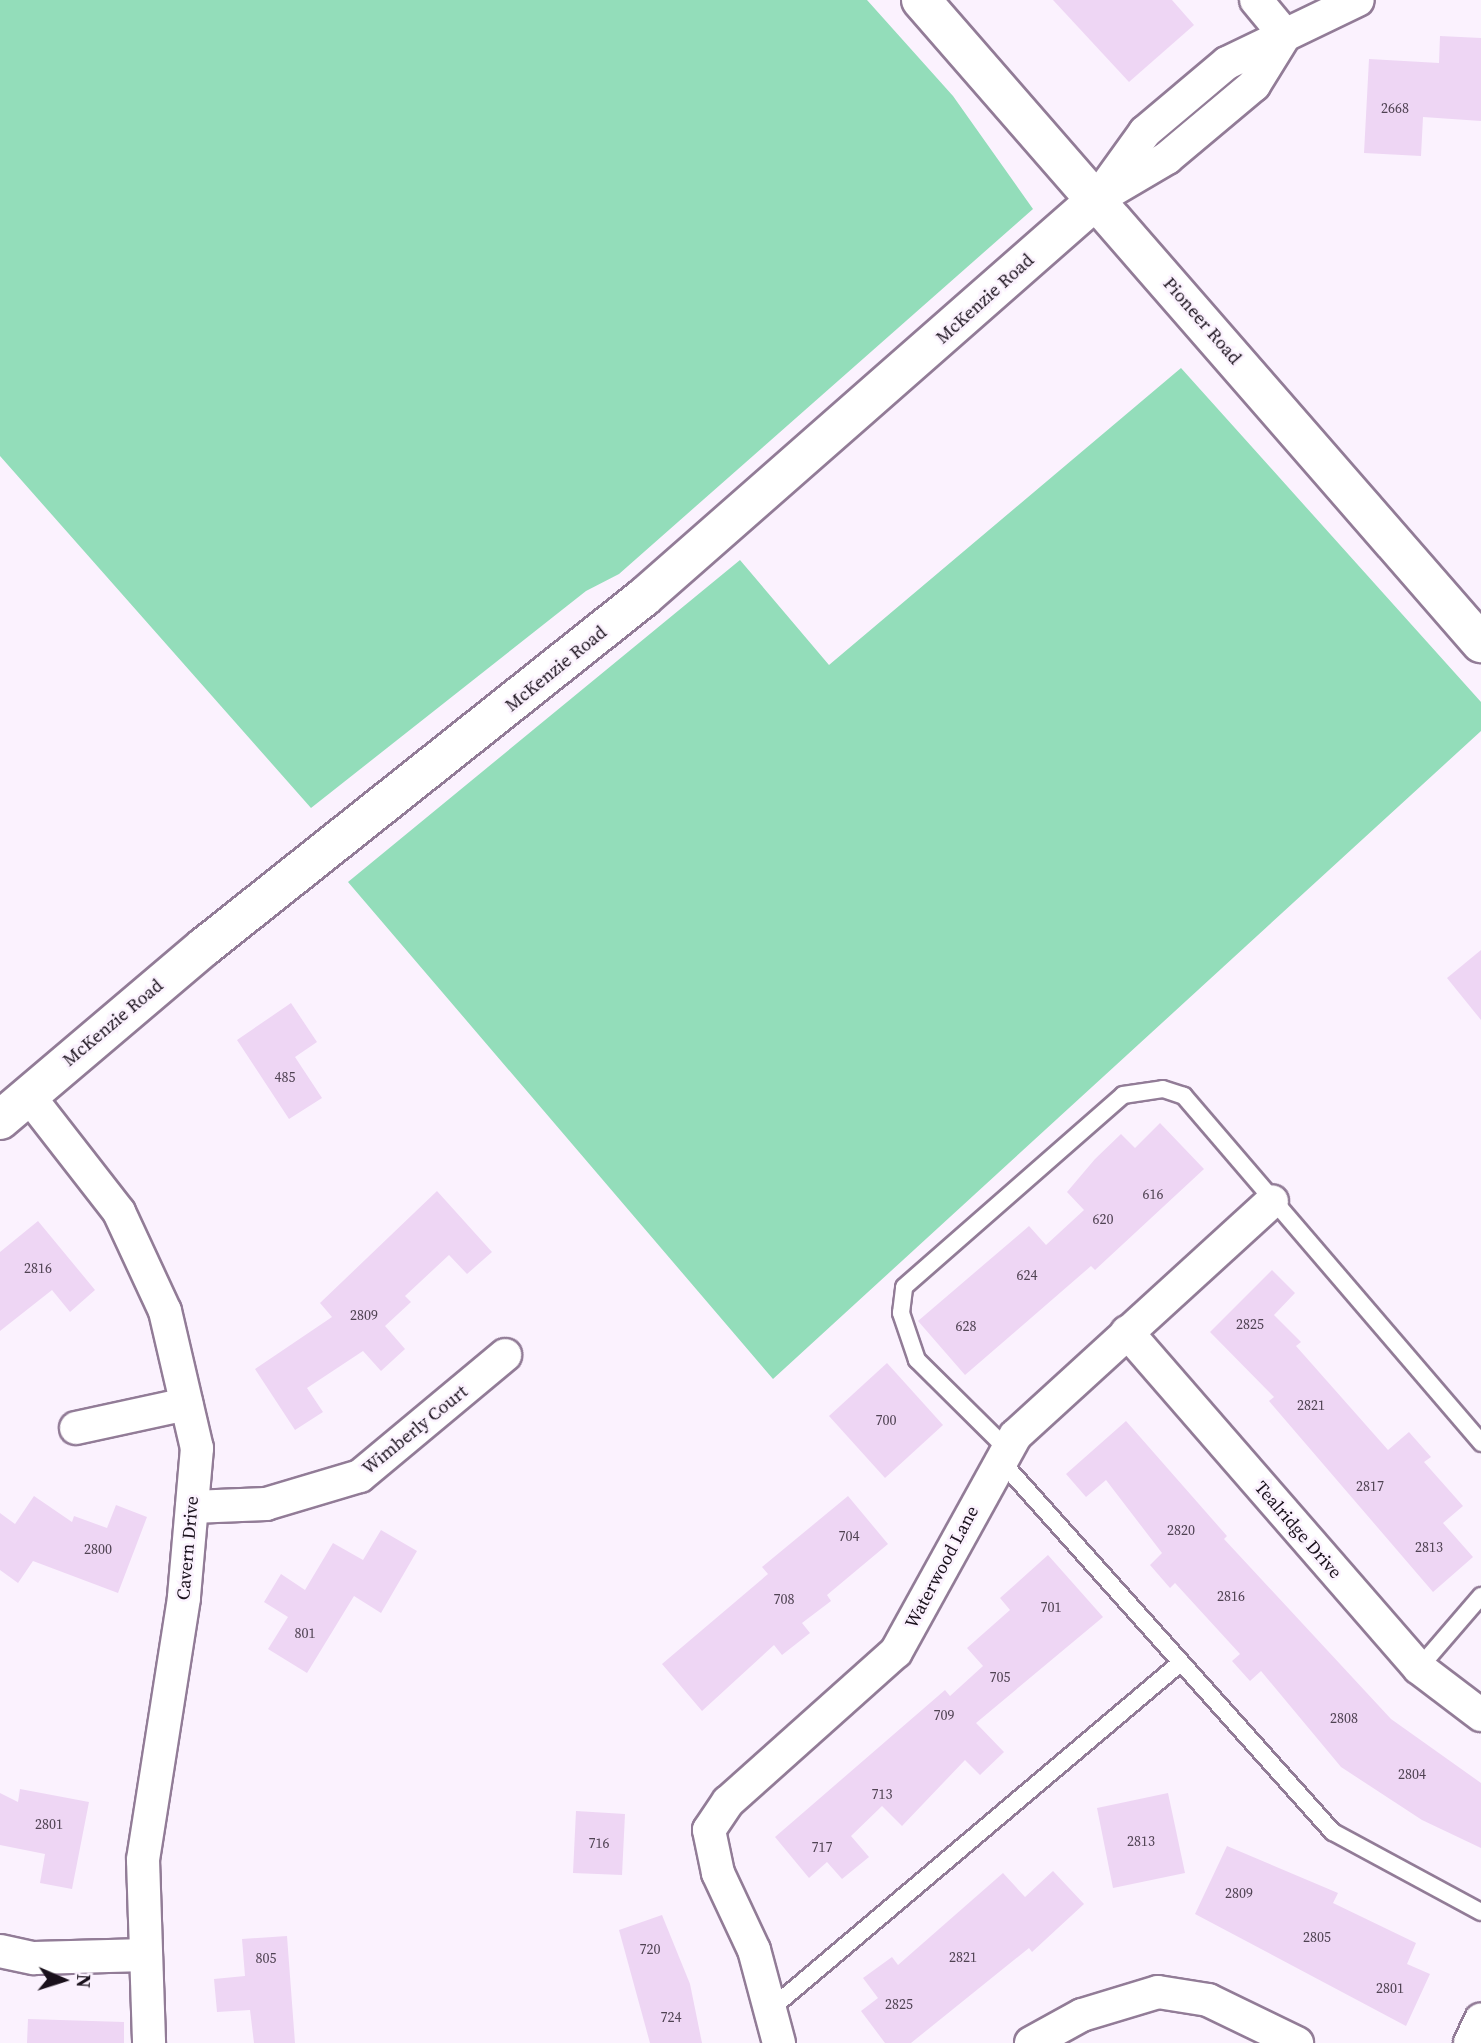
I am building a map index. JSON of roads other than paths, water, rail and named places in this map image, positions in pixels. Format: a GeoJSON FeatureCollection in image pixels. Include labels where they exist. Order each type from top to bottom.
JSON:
{"type":"FeatureCollection","features":[{"type":"Feature","properties":{"kind":"street","name":"Pioneer Road"},"geometry":{"type":"LineString","coordinates":[[921,0],[1481,643]]}},
{"type":"Feature","properties":{"kind":"street"},"geometry":{"type":"LineString","coordinates":[[1256,0],[1285,34]]}},
{"type":"Feature","properties":{"kind":"street"},"geometry":{"type":"LineString","coordinates":[[1096,200],[1145,132],[1227,63],[1358,0]]}},
{"type":"Feature","properties":{"kind":"street","name":"McKenzie Road"},"geometry":{"type":"LineString","coordinates":[[0,1120],[644,597],[1096,200]]}},
{"type":"Feature","properties":{"kind":"street","name":"Cavern Drive"},"geometry":{"type":"LineString","coordinates":[[28,1095],[119,1212],[165,1311],[197,1448],[184,1598],[142,1860],[149,2043]]}},
{"type":"Feature","properties":{"kind":"street","name":"Waterwood Lane"},"geometry":{"type":"LineString","coordinates":[[779,2043],[773,2007],[718,1872],[709,1830],[728,1802],[896,1652],[1004,1455],[1064,1385],[1272,1201]]}},
{"type":"Feature","properties":{"kind":"street","name":"Tealridge Drive"},"geometry":{"type":"LineString","coordinates":[[1127,1332],[1419,1668],[1481,1715]]}},
{"type":"Feature","properties":{"kind":"street","name":"Wimberly Court"},"geometry":{"type":"LineString","coordinates":[[192,1507],[266,1504],[360,1476],[505,1355]]}},
{"type":"Feature","properties":{"kind":"street"},"geometry":{"type":"LineString","coordinates":[[76,1428],[186,1404]]}},
{"type":"Feature","properties":{"kind":"street"},"geometry":{"type":"LineString","coordinates":[[0,1951],[34,1958],[146,1955]]}},
{"type":"Feature","properties":{"kind":"street"},"geometry":{"type":"LineString","coordinates":[[1031,2043],[1082,2015],[1158,1992],[1208,2000],[1266,2036],[1297,2043]]}},
{"type":"Feature","properties":{"kind":"street"},"geometry":{"type":"LineString","coordinates":[[1469,2043],[1481,2019]]}},
{"type":"Feature","properties":{"kind":"lane"},"geometry":{"type":"LineString","coordinates":[[1481,1443],[1184,1096],[1163,1089],[1123,1095],[904,1287],[901,1313],[917,1360],[1004,1455],[1179,1664],[1333,1832],[1481,1912]]}},
{"type":"Feature","properties":{"kind":"lane"},"geometry":{"type":"LineString","coordinates":[[1419,1668],[1481,1596]]}},
{"type":"Feature","properties":{"kind":"lane"},"geometry":{"type":"LineString","coordinates":[[773,2007],[1179,1664]]}}]}
